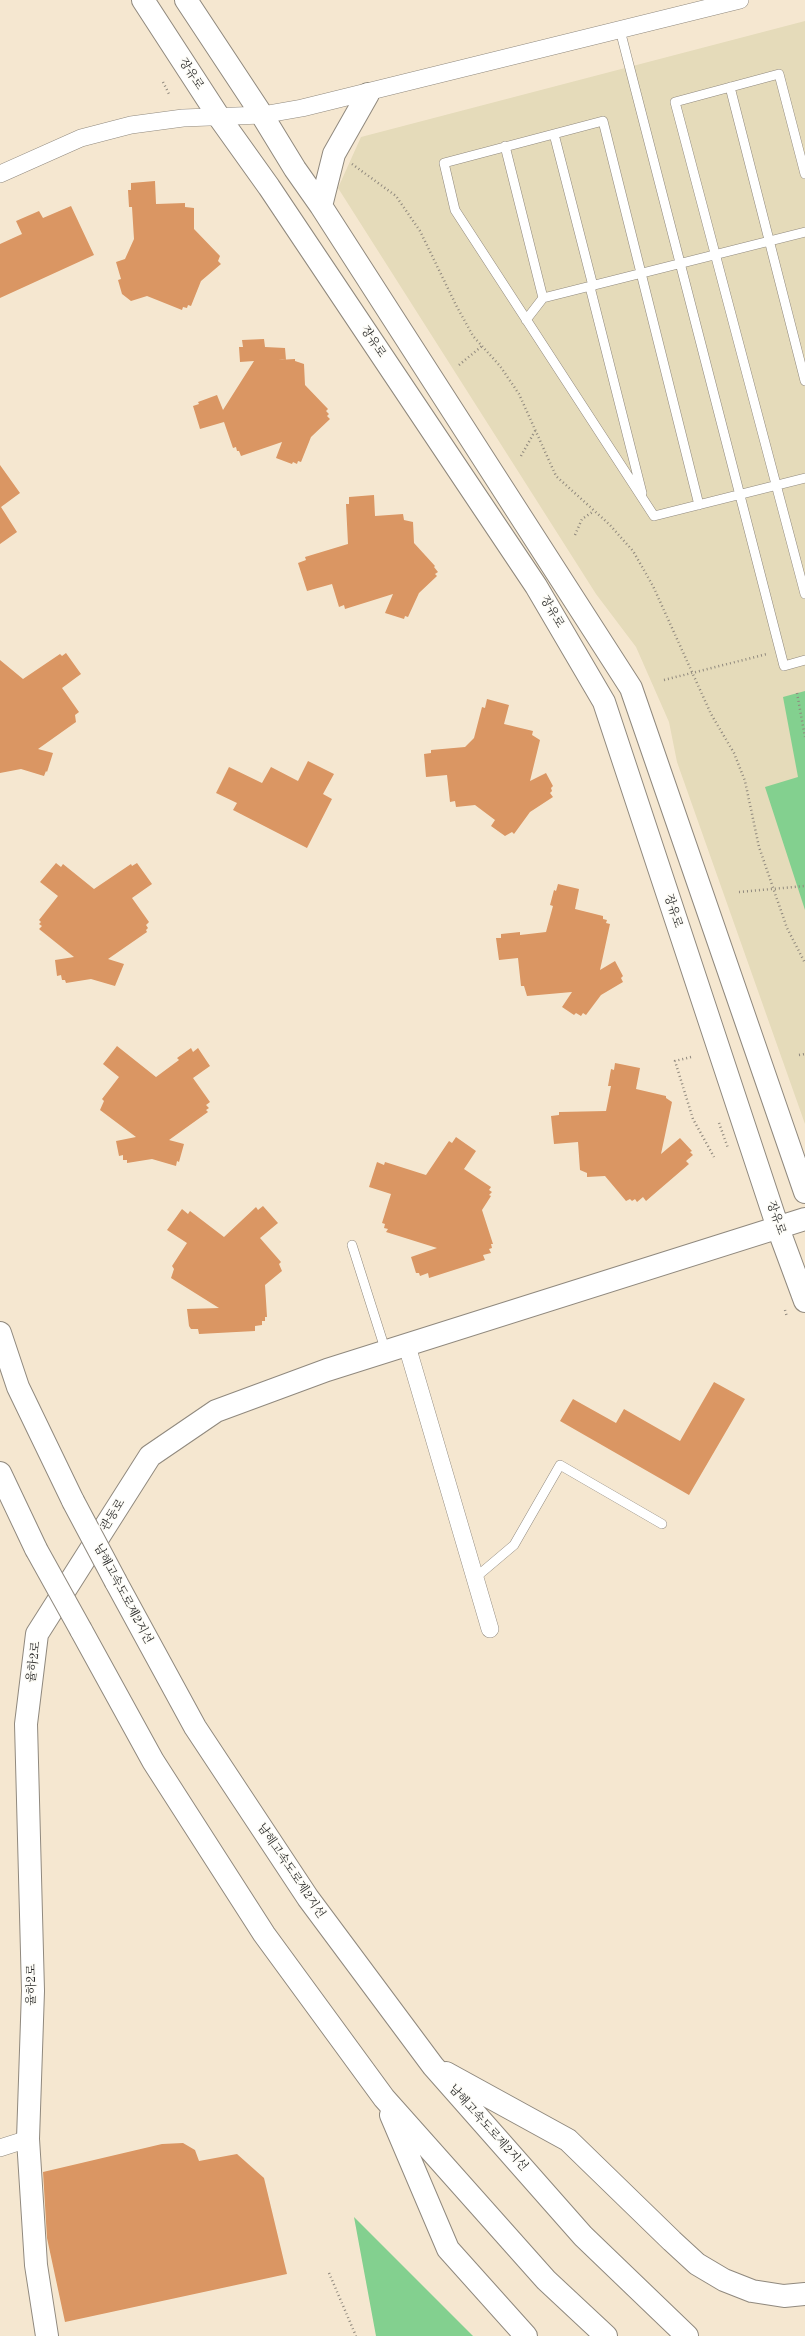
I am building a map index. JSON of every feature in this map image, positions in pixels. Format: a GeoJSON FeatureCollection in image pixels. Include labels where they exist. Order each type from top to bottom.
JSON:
{"type":"FeatureCollection","features":[{"type":"Feature","properties":{"kind":"main road","name":"장유로"},"geometry":{"type":"LineString","coordinates":[[143,0],[220,118],[536,586],[604,702],[778,1228],[805,1302]]}},
{"type":"Feature","properties":{"kind":"main road","name":"장유로"},"geometry":{"type":"LineString","coordinates":[[186,0],[262,115],[295,169],[321,206],[631,688],[805,1192]]}},
{"type":"Feature","properties":{"kind":"main road"},"geometry":{"type":"LineString","coordinates":[[321,206],[334,154],[368,94]]}},
{"type":"Feature","properties":{"kind":"main road"},"geometry":{"type":"LineString","coordinates":[[386,1352],[805,1219]]}},
{"type":"Feature","properties":{"kind":"main road","name":"남해고속도로제2지선"},"geometry":{"type":"LineString","coordinates":[[0,1334],[18,1387],[73,1501],[194,1727],[308,1898],[433,2066],[583,2236],[687,2336]]}},
{"type":"Feature","properties":{"kind":"main road","name":"관동로"},"geometry":{"type":"LineString","coordinates":[[37,1634],[150,1456],[216,1411],[327,1370],[386,1352]]}},
{"type":"Feature","properties":{"kind":"main road"},"geometry":{"type":"LineString","coordinates":[[0,1473],[36,1549],[153,1760],[264,1934],[384,2098],[546,2280],[606,2336]]}},
{"type":"Feature","properties":{"kind":"main road","name":"율하2로"},"geometry":{"type":"LineString","coordinates":[[37,1634],[26,1724],[33,1991],[28,2139],[36,2264],[47,2336]]}},
{"type":"Feature","properties":{"kind":"main road"},"geometry":{"type":"LineString","coordinates":[[433,2066],[568,2140],[697,2264],[724,2280],[752,2291],[784,2296],[805,2294]]}},
{"type":"Feature","properties":{"kind":"main road"},"geometry":{"type":"LineString","coordinates":[[384,2098],[448,2249],[526,2336]]}},
{"type":"Feature","properties":{"kind":"street"},"geometry":{"type":"LineString","coordinates":[[0,174],[81,138],[131,125],[183,118],[220,118],[262,115],[368,94],[740,0]]}},
{"type":"Feature","properties":{"kind":"street"},"geometry":{"type":"LineString","coordinates":[[407,1346],[490,1629]]}},
{"type":"Feature","properties":{"kind":"street"},"geometry":{"type":"LineString","coordinates":[[0,2148],[28,2139]]}},
{"type":"Feature","properties":{"kind":"lane"},"geometry":{"type":"LineString","coordinates":[[620,30],[784,666],[805,660]]}},
{"type":"Feature","properties":{"kind":"lane"},"geometry":{"type":"LineString","coordinates":[[805,174],[780,74],[675,102],[805,594]]}},
{"type":"Feature","properties":{"kind":"lane"},"geometry":{"type":"LineString","coordinates":[[730,87],[805,381]]}},
{"type":"Feature","properties":{"kind":"lane"},"geometry":{"type":"LineString","coordinates":[[699,505],[603,121],[444,163],[455,210],[654,516],[740,495],[805,478]]}},
{"type":"Feature","properties":{"kind":"lane"},"geometry":{"type":"LineString","coordinates":[[554,134],[644,500]]}},
{"type":"Feature","properties":{"kind":"lane"},"geometry":{"type":"LineString","coordinates":[[506,146],[543,298]]}},
{"type":"Feature","properties":{"kind":"lane"},"geometry":{"type":"LineString","coordinates":[[526,320],[543,298],[805,232]]}},
{"type":"Feature","properties":{"kind":"lane"},"geometry":{"type":"LineString","coordinates":[[352,1245],[386,1352]]}},
{"type":"Feature","properties":{"kind":"lane"},"geometry":{"type":"LineString","coordinates":[[474,1578],[514,1544],[560,1465],[662,1524]]}},
{"type":"Feature","properties":{"kind":"path"},"geometry":{"type":"LineString","coordinates":[[163,82],[169,94]]}},
{"type":"Feature","properties":{"kind":"path"},"geometry":{"type":"LineString","coordinates":[[347,160],[396,196],[420,231],[456,305],[473,336],[500,366],[519,394],[556,476],[594,511],[633,551],[652,586],[711,714],[734,753],[745,781],[759,847],[787,928],[805,963]]}},
{"type":"Feature","properties":{"kind":"path"},"geometry":{"type":"LineString","coordinates":[[459,365],[482,346]]}},
{"type":"Feature","properties":{"kind":"path"},"geometry":{"type":"LineString","coordinates":[[521,456],[535,431]]}},
{"type":"Feature","properties":{"kind":"path"},"geometry":{"type":"LineString","coordinates":[[574,535],[582,519],[594,511]]}},
{"type":"Feature","properties":{"kind":"path"},"geometry":{"type":"LineString","coordinates":[[664,680],[768,654]]}},
{"type":"Feature","properties":{"kind":"path"},"geometry":{"type":"LineString","coordinates":[[797,694],[805,737]]}},
{"type":"Feature","properties":{"kind":"path"},"geometry":{"type":"LineString","coordinates":[[739,892],[805,886]]}},
{"type":"Feature","properties":{"kind":"path"},"geometry":{"type":"LineString","coordinates":[[799,1055],[805,1054]]}},
{"type":"Feature","properties":{"kind":"path"},"geometry":{"type":"LineString","coordinates":[[691,1057],[675,1061],[693,1119],[714,1157]]}},
{"type":"Feature","properties":{"kind":"path"},"geometry":{"type":"LineString","coordinates":[[719,1123],[729,1150]]}},
{"type":"Feature","properties":{"kind":"path"},"geometry":{"type":"LineString","coordinates":[[329,2273],[356,2336]]}},
{"type":"Feature","properties":{"kind":"shaded area"},"geometry":{"type":"Polygon","coordinates":[[[805,21],[805,1124],[677,762],[669,722],[636,647],[596,594],[338,188],[361,137],[805,21]]]}},
{"type":"Feature","properties":{"kind":"green space"},"geometry":{"type":"Polygon","coordinates":[[[805,691],[805,910],[765,787],[798,777],[783,697],[805,691]]]}},
{"type":"Feature","properties":{"kind":"green space"},"geometry":{"type":"Polygon","coordinates":[[[354,2217],[473,2336],[376,2336],[354,2217]]]}},
{"type":"Feature","properties":{"kind":"building"},"geometry":{"type":"Polygon","coordinates":[[[155,181],[156,204],[185,203],[185,207],[194,208],[194,229],[220,256],[218,261],[221,264],[201,281],[191,306],[188,305],[187,308],[183,307],[182,310],[147,296],[131,301],[122,294],[118,280],[121,279],[116,262],[125,259],[134,239],[132,207],[129,207],[128,190],[131,190],[131,183],[155,181]]]}},
{"type":"Feature","properties":{"kind":"building"},"geometry":{"type":"Polygon","coordinates":[[[71,206],[94,255],[0,298],[0,244],[22,234],[16,221],[39,211],[43,218],[71,206]]]}},
{"type":"Feature","properties":{"kind":"building"},"geometry":{"type":"Polygon","coordinates":[[[264,339],[265,347],[285,348],[286,360],[295,359],[295,361],[304,364],[305,385],[328,409],[326,411],[329,414],[327,416],[330,419],[311,437],[301,462],[298,461],[297,464],[293,462],[292,464],[276,458],[282,442],[241,456],[236,447],[233,448],[224,422],[200,429],[193,406],[199,404],[198,402],[217,395],[223,410],[254,361],[240,362],[239,347],[243,347],[242,340],[264,339]]]}},
{"type":"Feature","properties":{"kind":"building"},"geometry":{"type":"Polygon","coordinates":[[[0,465],[20,493],[1,507],[17,532],[0,544],[0,465]]]}},
{"type":"Feature","properties":{"kind":"building"},"geometry":{"type":"Polygon","coordinates":[[[374,495],[375,516],[403,514],[404,520],[413,522],[414,543],[435,566],[434,567],[438,572],[435,574],[437,576],[419,593],[408,617],[405,616],[404,619],[385,613],[393,594],[345,609],[344,605],[339,607],[332,584],[307,591],[298,563],[306,560],[305,557],[348,544],[346,504],[349,504],[349,497],[374,495]]]}},
{"type":"Feature","properties":{"kind":"building"},"geometry":{"type":"Polygon","coordinates":[[[66,653],[81,674],[62,688],[79,712],[75,715],[76,722],[38,749],[53,753],[47,772],[46,771],[44,776],[21,769],[0,773],[0,660],[23,679],[60,654],[62,656],[66,653]]]}},
{"type":"Feature","properties":{"kind":"building"},"geometry":{"type":"Polygon","coordinates":[[[487,699],[509,705],[504,724],[533,731],[532,735],[540,740],[530,781],[546,773],[553,786],[550,793],[553,797],[530,812],[514,834],[512,832],[505,836],[491,826],[495,820],[475,805],[456,807],[455,801],[450,802],[447,775],[426,777],[424,754],[431,753],[431,750],[465,747],[474,738],[482,707],[485,708],[487,699]]]}},
{"type":"Feature","properties":{"kind":"building"},"geometry":{"type":"Polygon","coordinates":[[[308,761],[334,774],[323,794],[332,799],[307,848],[233,810],[237,803],[216,793],[229,767],[262,783],[271,767],[298,781],[308,761]]]}},
{"type":"Feature","properties":{"kind":"building"},"geometry":{"type":"Polygon","coordinates":[[[56,863],[61,867],[63,864],[94,889],[131,864],[132,866],[137,863],[152,884],[132,898],[149,922],[146,925],[148,928],[146,930],[147,932],[108,959],[124,964],[115,986],[91,979],[66,983],[65,980],[62,980],[61,975],[57,976],[55,960],[74,957],[39,929],[42,926],[39,924],[41,922],[39,920],[58,896],[40,882],[56,863]]]}},
{"type":"Feature","properties":{"kind":"building"},"geometry":{"type":"Polygon","coordinates":[[[558,884],[579,889],[575,909],[603,916],[603,919],[607,920],[606,923],[610,924],[600,970],[615,961],[623,976],[621,978],[623,982],[601,995],[586,1015],[583,1013],[581,1016],[576,1013],[574,1015],[562,1007],[572,992],[527,996],[524,986],[521,986],[518,958],[499,960],[496,938],[501,938],[501,934],[520,932],[520,935],[546,932],[553,906],[550,905],[554,890],[556,891],[558,884]]]}},
{"type":"Feature","properties":{"kind":"building"},"geometry":{"type":"Polygon","coordinates":[[[117,1046],[156,1077],[179,1060],[177,1058],[191,1048],[193,1052],[198,1048],[210,1066],[193,1078],[210,1102],[206,1105],[209,1108],[206,1110],[208,1112],[169,1140],[184,1144],[179,1162],[177,1161],[176,1166],[152,1159],[127,1163],[127,1160],[123,1160],[123,1155],[119,1156],[116,1141],[136,1137],[100,1110],[104,1101],[102,1099],[119,1077],[103,1064],[117,1046]]]}},
{"type":"Feature","properties":{"kind":"building"},"geometry":{"type":"Polygon","coordinates":[[[615,1063],[640,1068],[636,1089],[666,1096],[666,1098],[672,1102],[661,1154],[680,1138],[692,1151],[690,1152],[693,1155],[686,1161],[689,1164],[646,1201],[643,1197],[637,1202],[635,1199],[632,1201],[630,1199],[626,1201],[605,1176],[587,1177],[587,1173],[580,1170],[578,1142],[554,1144],[551,1116],[559,1115],[559,1112],[606,1111],[611,1086],[608,1086],[611,1069],[614,1070],[615,1063]]]}},
{"type":"Feature","properties":{"kind":"building"},"geometry":{"type":"Polygon","coordinates":[[[456,1137],[476,1151],[464,1169],[491,1187],[489,1190],[492,1192],[489,1195],[491,1196],[482,1210],[493,1244],[491,1244],[492,1248],[489,1249],[491,1253],[483,1255],[485,1260],[429,1278],[428,1273],[420,1276],[419,1273],[416,1273],[411,1257],[437,1248],[386,1232],[388,1229],[384,1228],[385,1224],[382,1223],[391,1194],[369,1187],[377,1162],[384,1165],[385,1162],[426,1175],[449,1141],[452,1143],[456,1137]]]}},
{"type":"Feature","properties":{"kind":"building"},"geometry":{"type":"Polygon","coordinates":[[[263,1206],[278,1223],[260,1238],[281,1262],[279,1264],[282,1271],[265,1285],[267,1317],[265,1317],[265,1321],[262,1321],[262,1325],[255,1326],[255,1331],[199,1334],[198,1329],[191,1329],[189,1326],[187,1309],[219,1308],[171,1278],[174,1269],[172,1266],[187,1243],[167,1230],[182,1209],[188,1214],[190,1211],[224,1237],[256,1207],[258,1210],[263,1206]]]}},
{"type":"Feature","properties":{"kind":"building"},"geometry":{"type":"Polygon","coordinates":[[[714,1382],[745,1399],[689,1495],[560,1421],[573,1399],[616,1423],[624,1409],[680,1441],[714,1382]]]}},
{"type":"Feature","properties":{"kind":"building"},"geometry":{"type":"Polygon","coordinates":[[[183,2143],[195,2150],[199,2161],[237,2154],[264,2178],[287,2274],[65,2322],[47,2238],[43,2172],[162,2144],[183,2143]]]}}]}
